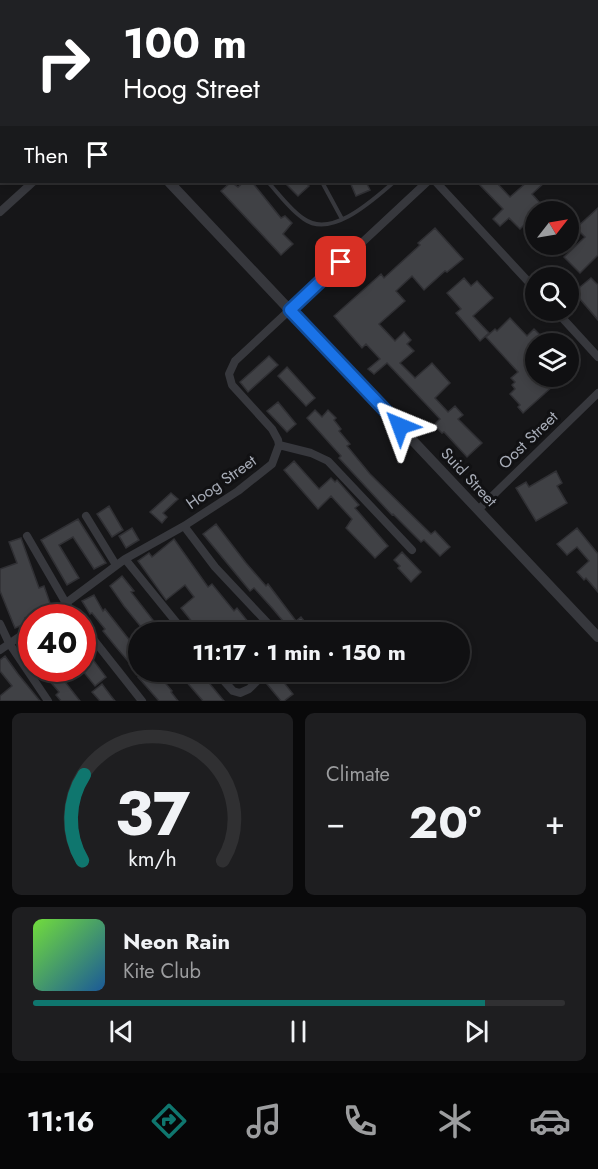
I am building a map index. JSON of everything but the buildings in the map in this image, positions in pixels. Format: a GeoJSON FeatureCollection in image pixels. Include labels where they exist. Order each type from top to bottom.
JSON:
{"type":"FeatureCollection","features":[{"type":"Feature","properties":{"kind":"street"},"geometry":{"type":"LineString","coordinates":[[0,212],[32,183]]}},
{"type":"Feature","properties":{"kind":"street","name":"Suid Street"},"geometry":{"type":"LineString","coordinates":[[170,183],[598,637]]}},
{"type":"Feature","properties":{"kind":"street"},"geometry":{"type":"LineString","coordinates":[[412,550],[328,461],[311,453],[279,445],[272,429],[232,385],[230,374],[235,361],[426,183]]}},
{"type":"Feature","properties":{"kind":"street"},"geometry":{"type":"LineString","coordinates":[[437,183],[525,278]]}},
{"type":"Feature","properties":{"kind":"street"},"geometry":{"type":"LineString","coordinates":[[565,321],[598,357]]}},
{"type":"Feature","properties":{"kind":"street","name":"Oost Street"},"geometry":{"type":"LineString","coordinates":[[479,509],[598,393]]}},
{"type":"Feature","properties":{"kind":"street","name":"Hoog Street"},"geometry":{"type":"LineString","coordinates":[[67,604],[116,565],[184,526],[255,479],[272,464],[279,445]]}},
{"type":"Feature","properties":{"kind":"street"},"geometry":{"type":"LineString","coordinates":[[86,516],[116,565]]}},
{"type":"Feature","properties":{"kind":"street"},"geometry":{"type":"LineString","coordinates":[[184,526],[215,567],[267,622]]}},
{"type":"Feature","properties":{"kind":"street"},"geometry":{"type":"LineString","coordinates":[[27,536],[67,604]]}},
{"type":"Feature","properties":{"kind":"street"},"geometry":{"type":"LineString","coordinates":[[126,559],[176,622]]}},
{"type":"Feature","properties":{"kind":"street"},"geometry":{"type":"LineString","coordinates":[[0,624],[9,643],[48,701]]}},
{"type":"Feature","properties":{"kind":"street"},"geometry":{"type":"LineString","coordinates":[[0,650],[18,637]]}},
{"type":"Feature","properties":{"kind":"street"},"geometry":{"type":"LineString","coordinates":[[96,643],[142,701]]}},
{"type":"Feature","properties":{"kind":"street"},"geometry":{"type":"LineString","coordinates":[[225,682],[233,691],[240,693],[249,689],[256,682]]}},
{"type":"Feature","properties":{"kind":"lane"},"geometry":{"type":"LineString","coordinates":[[269,183],[305,220],[319,225],[342,219],[361,209],[393,183]]}},
{"type":"Feature","properties":{"kind":"lane"},"geometry":{"type":"LineString","coordinates":[[323,183],[342,219]]}},
{"type":"Feature","properties":{"kind":"route"},"geometry":{"type":"LineString","coordinates":[[341,262],[290,310],[400,426]]}}]}
